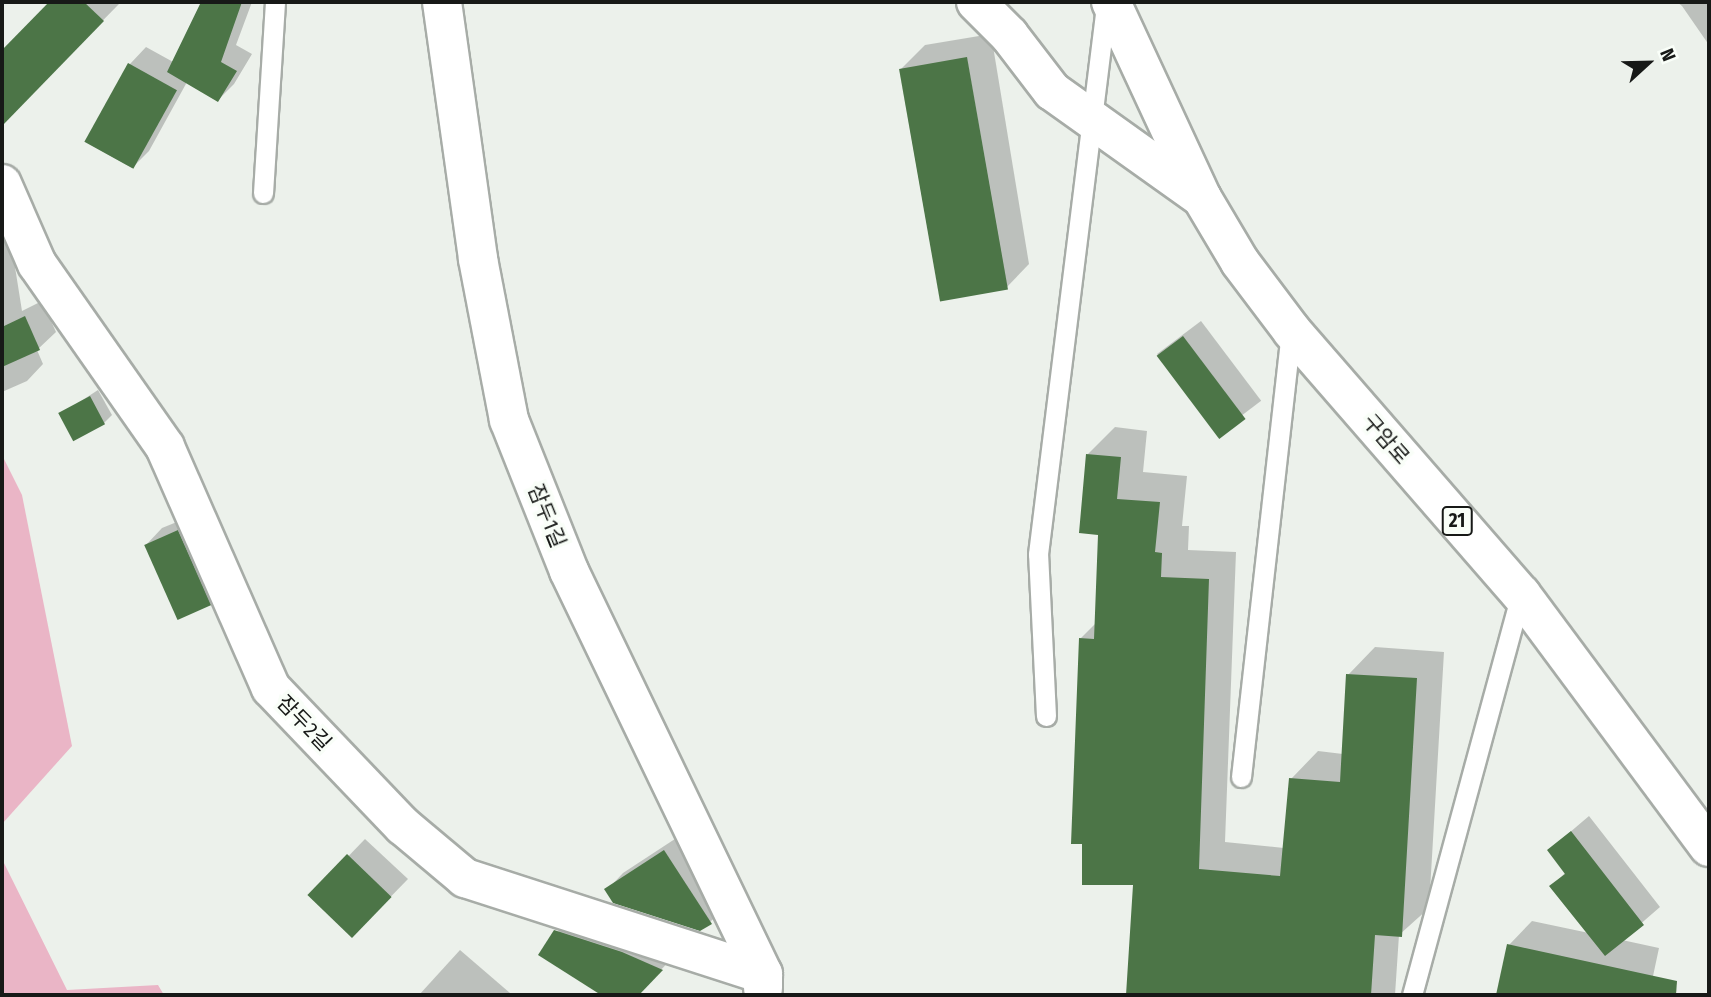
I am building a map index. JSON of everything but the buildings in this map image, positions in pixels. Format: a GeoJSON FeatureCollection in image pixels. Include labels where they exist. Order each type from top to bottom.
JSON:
{"type":"FeatureCollection","features":[{"type":"Feature","properties":{"kind":"street","name":"잠두1길"},"geometry":{"type":"LineString","coordinates":[[442,2],[478,259],[509,420],[569,571],[763,985]]}},
{"type":"Feature","properties":{"kind":"street"},"geometry":{"type":"LineString","coordinates":[[976,2],[1009,35],[1052,91],[1202,198]]}},
{"type":"Feature","properties":{"kind":"street","name":"구암로"},"geometry":{"type":"LineString","coordinates":[[1109,2],[1202,198],[1240,262],[1292,331],[1521,594],[1709,847]]}},
{"type":"Feature","properties":{"kind":"street","name":"잠두2길"},"geometry":{"type":"LineString","coordinates":[[2,184],[37,264],[165,447],[271,688],[402,826],[465,878],[763,985]]}},
{"type":"Feature","properties":{"kind":"lane"},"geometry":{"type":"LineString","coordinates":[[263,193],[275,2]]}},
{"type":"Feature","properties":{"kind":"lane"},"geometry":{"type":"LineString","coordinates":[[1046,716],[1038,554],[1109,2]]}},
{"type":"Feature","properties":{"kind":"lane"},"geometry":{"type":"LineString","coordinates":[[1241,777],[1292,331]]}},
{"type":"Feature","properties":{"kind":"lane"},"geometry":{"type":"LineString","coordinates":[[1412,995],[1521,594]]}},
{"type":"Feature","properties":{"kind":"shaded area"},"geometry":{"type":"Polygon","coordinates":[[[2,455],[22,495],[72,746],[2,824],[2,455]]]}},
{"type":"Feature","properties":{"kind":"shaded area"},"geometry":{"type":"Polygon","coordinates":[[[2,859],[67,990],[158,985],[164,995],[2,995],[2,859]]]}}]}
